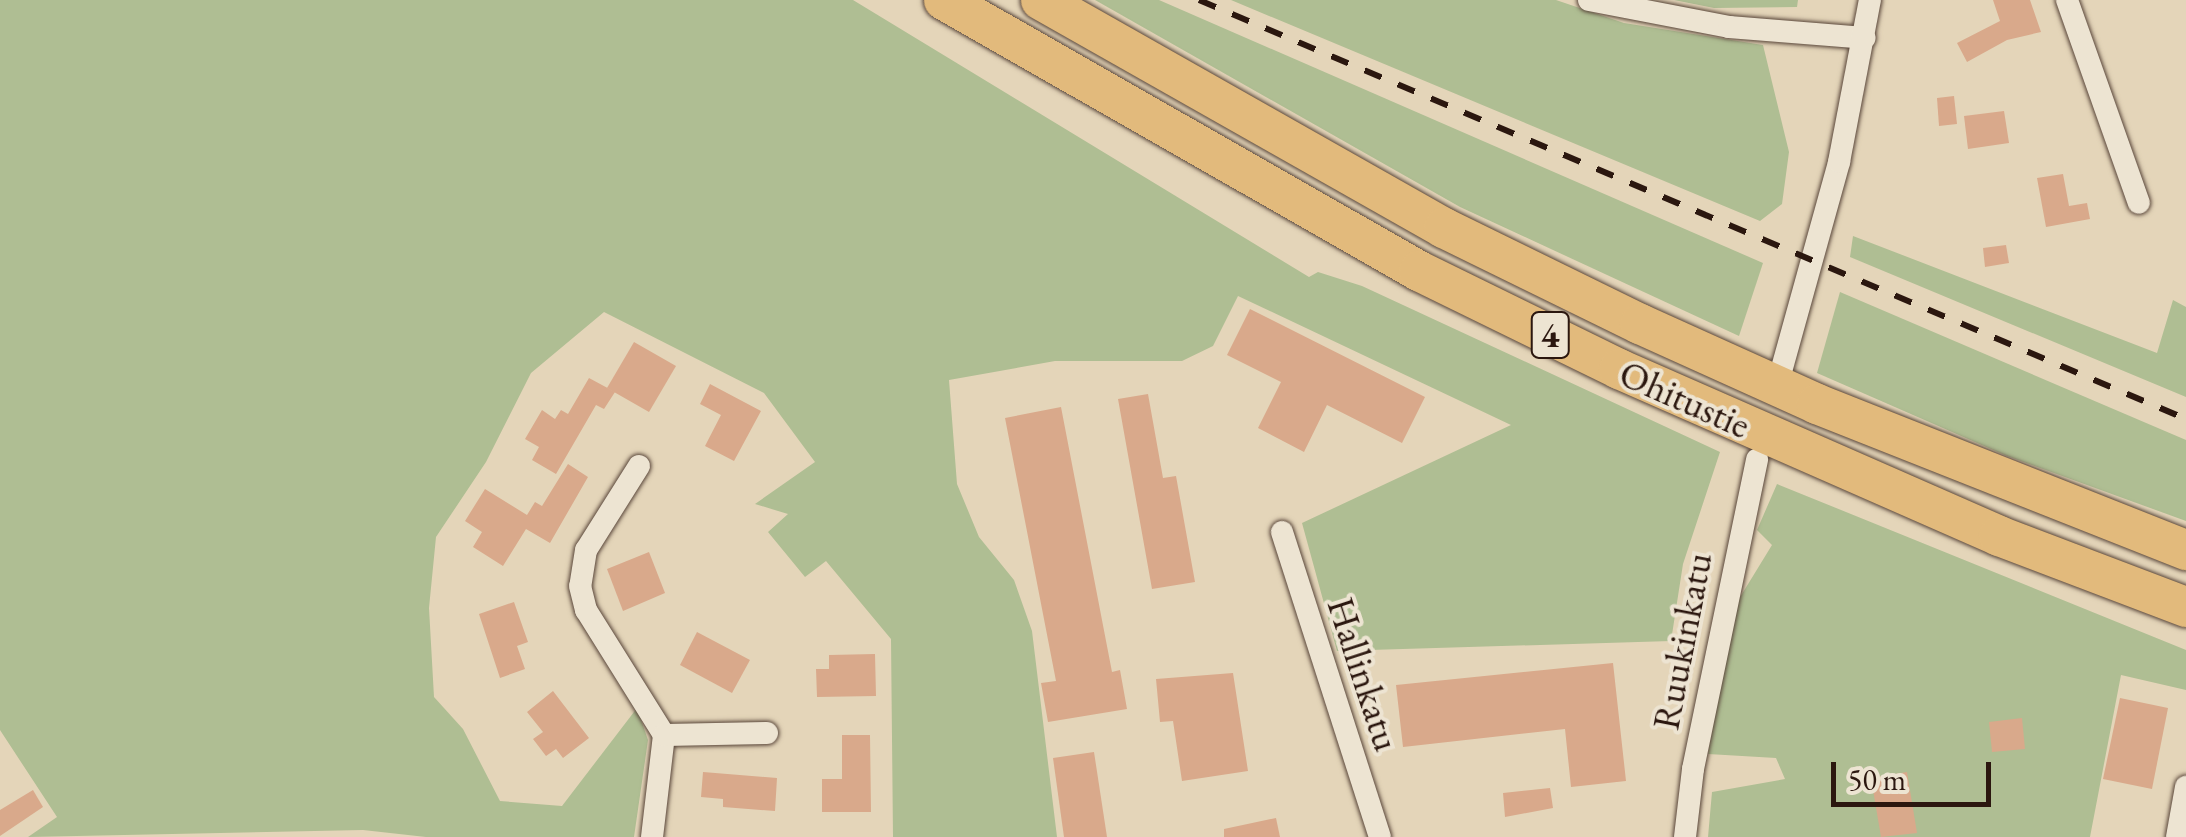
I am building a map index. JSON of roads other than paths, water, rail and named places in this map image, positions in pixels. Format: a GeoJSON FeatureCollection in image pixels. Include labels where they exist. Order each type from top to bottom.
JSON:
{"type":"FeatureCollection","features":[{"type":"Feature","properties":{"kind":"highway","name":"Ohitustie"},"geometry":{"type":"LineString","coordinates":[[944,0],[1402,262],[1619,369],[1999,536],[2186,607]]}},
{"type":"Feature","properties":{"kind":"highway","name":"Ohitustie"},"geometry":{"type":"LineString","coordinates":[[1041,0],[1444,228],[1640,324],[1817,404],[2186,550]]}},
{"type":"Feature","properties":{"kind":"street"},"geometry":{"type":"LineString","coordinates":[[1589,0],[1729,27],[1865,38]]}},
{"type":"Feature","properties":{"kind":"street"},"geometry":{"type":"LineString","coordinates":[[1782,368],[1839,162],[1870,0]]}},
{"type":"Feature","properties":{"kind":"street"},"geometry":{"type":"LineString","coordinates":[[2067,0],[2139,203]]}},
{"type":"Feature","properties":{"kind":"street","name":"Ruukinkatu"},"geometry":{"type":"LineString","coordinates":[[1685,837],[1757,460]]}},
{"type":"Feature","properties":{"kind":"street"},"geometry":{"type":"LineString","coordinates":[[639,466],[586,550],[580,586],[586,610],[664,736],[652,837]]}},
{"type":"Feature","properties":{"kind":"street","name":"Hallinkatu"},"geometry":{"type":"LineString","coordinates":[[1282,532],[1380,837]]}},
{"type":"Feature","properties":{"kind":"street"},"geometry":{"type":"LineString","coordinates":[[664,736],[767,733]]}},
{"type":"Feature","properties":{"kind":"street"},"geometry":{"type":"LineString","coordinates":[[2177,837],[2186,787]]}},
{"type":"Feature","properties":{"kind":"railway"},"geometry":{"type":"LineString","coordinates":[[1199,0],[2186,419]]}}]}
